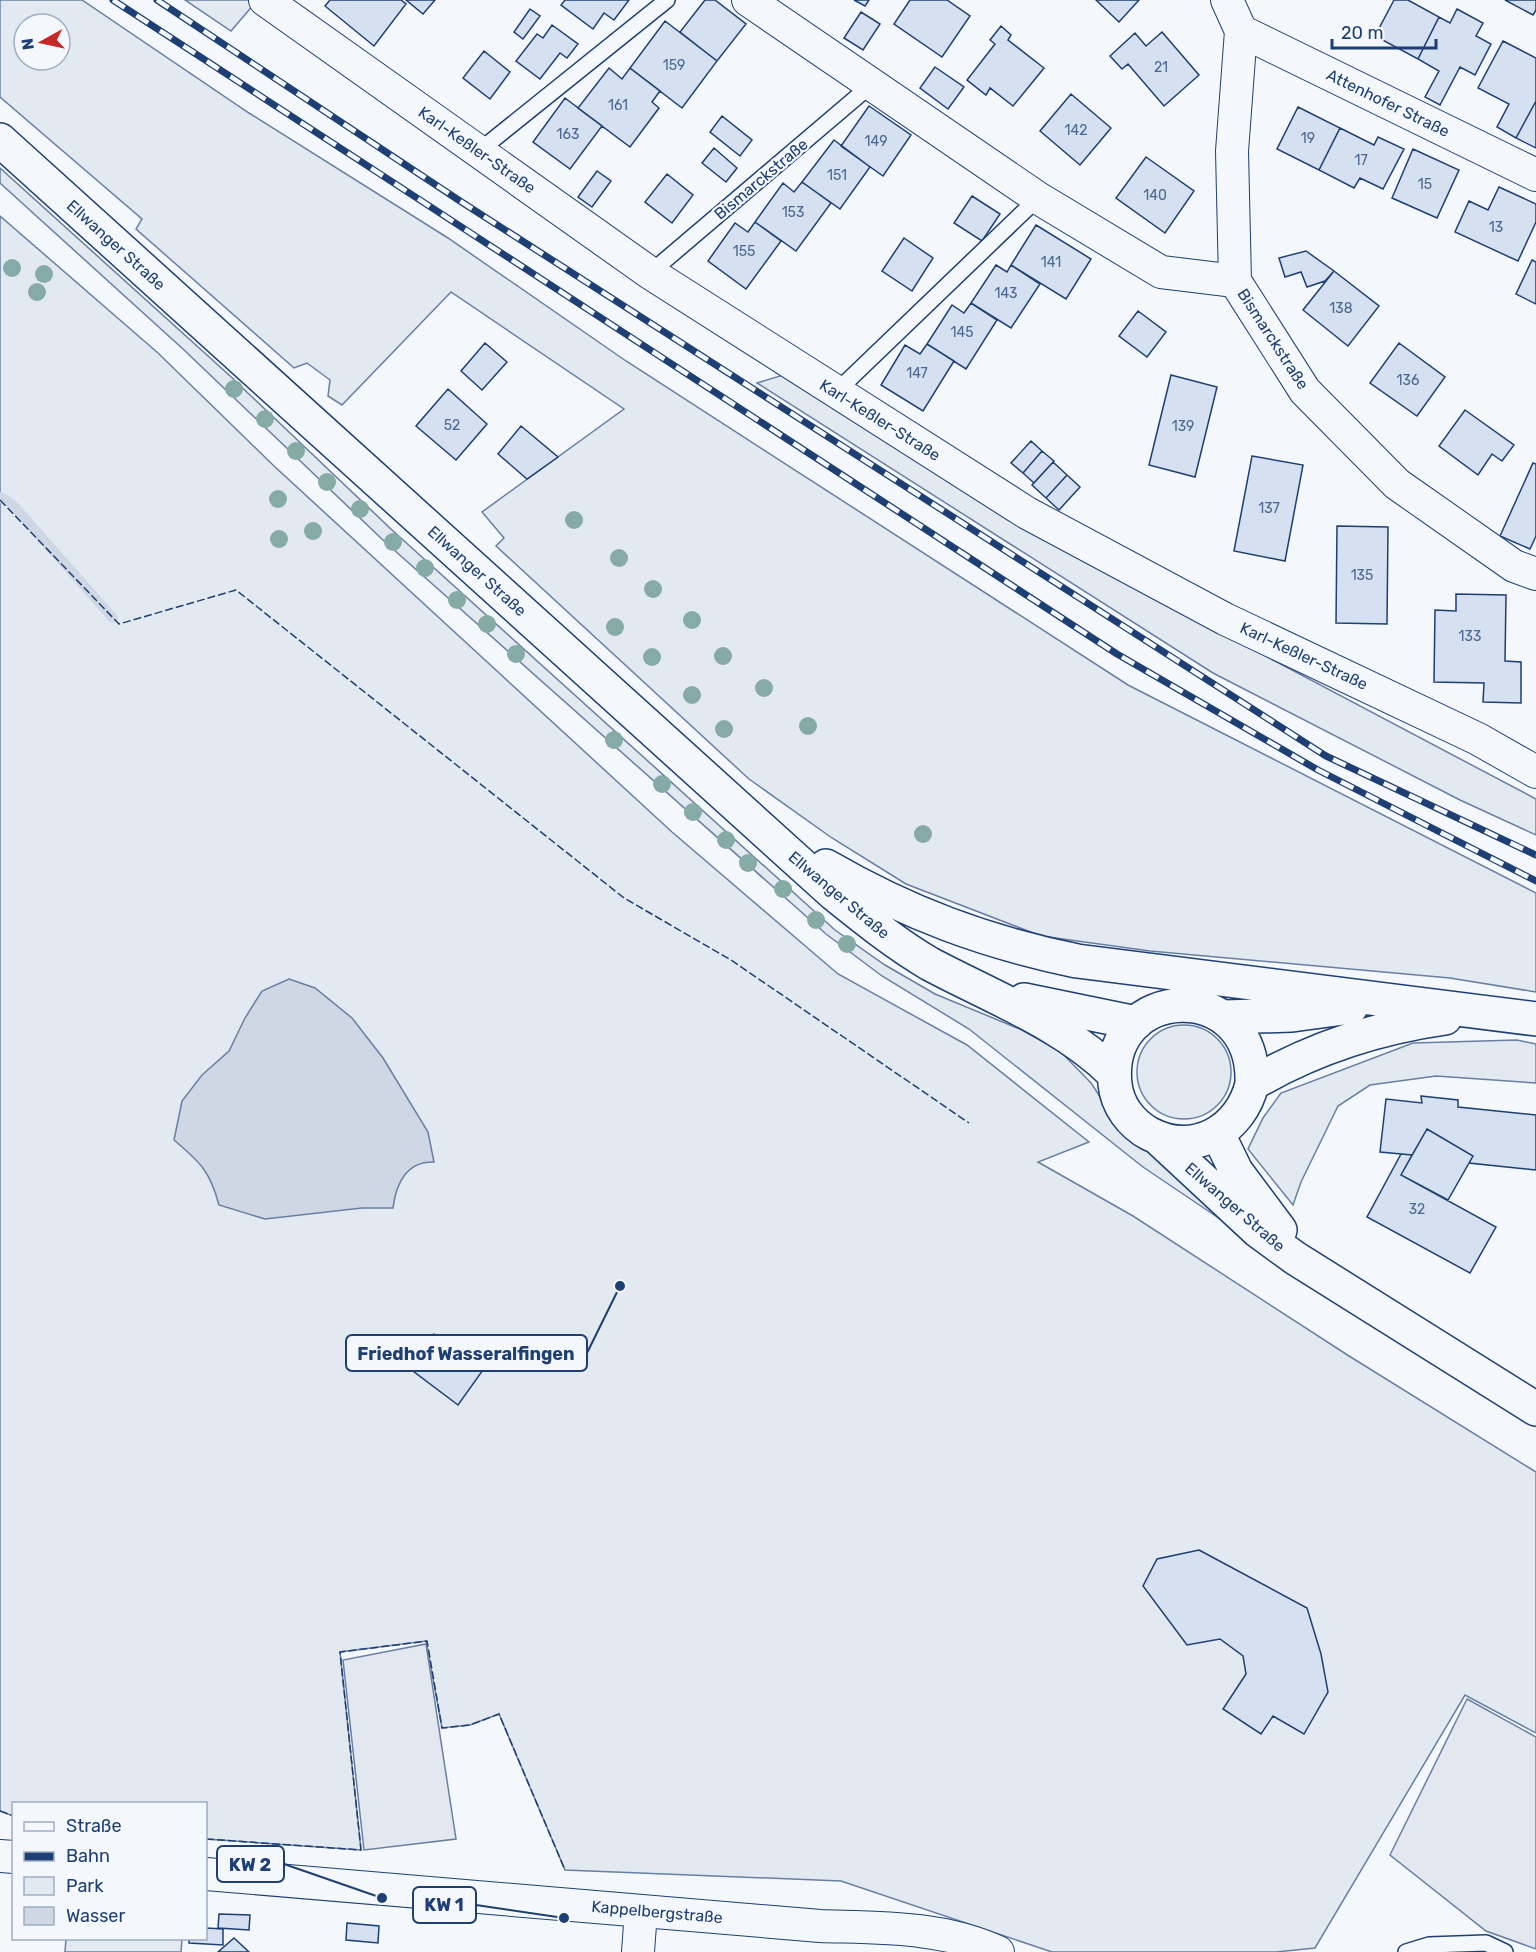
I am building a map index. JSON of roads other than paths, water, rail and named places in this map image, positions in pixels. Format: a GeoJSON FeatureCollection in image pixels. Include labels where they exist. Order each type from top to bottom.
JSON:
{"type":"FeatureCollection","features":[{"type":"Feature","properties":{"kind":"main road","name":"Ellwanger Straße"},"geometry":{"type":"LineString","coordinates":[[0,140],[732,802],[883,933],[968,984],[1094,1053],[1114,1074]]}},
{"type":"Feature","properties":{"kind":"main road"},"geometry":{"type":"LineString","coordinates":[[732,802],[816,860],[865,888],[968,934],[1022,950],[1077,961],[1532,1019]]}},
{"type":"Feature","properties":{"kind":"main road","name":"Ellwanger Straße"},"geometry":{"type":"LineString","coordinates":[[968,984],[1056,1008],[1136,1023]]}},
{"type":"Feature","properties":{"kind":"main road"},"geometry":{"type":"LineString","coordinates":[[1224,1017],[1292,1014],[1404,1001]]}},
{"type":"Feature","properties":{"kind":"main road"},"geometry":{"type":"LineString","coordinates":[[1179,1004],[1195,1005],[1224,1017],[1238,1030],[1248,1047],[1252,1065],[1252,1084],[1241,1113],[1218,1134],[1189,1143],[1159,1139],[1131,1120],[1116,1091],[1114,1074],[1116,1055],[1124,1037],[1136,1023],[1156,1010],[1179,1004]]}},
{"type":"Feature","properties":{"kind":"main road"},"geometry":{"type":"LineString","coordinates":[[1252,1084],[1287,1063],[1325,1046],[1375,1030],[1446,1018],[1487,1016],[1532,1019]]}},
{"type":"Feature","properties":{"kind":"main road","name":"Ellwanger Straße"},"geometry":{"type":"LineString","coordinates":[[1218,1134],[1236,1171],[1280,1230],[1345,1290]]}},
{"type":"Feature","properties":{"kind":"main road","name":"Ellwanger Straße"},"geometry":{"type":"LineString","coordinates":[[1159,1139],[1258,1231],[1294,1258],[1536,1409]]}},
{"type":"Feature","properties":{"kind":"street","name":"Karl-Keßler-Straße"},"geometry":{"type":"LineString","coordinates":[[265,0],[650,273],[1027,513],[1225,619],[1478,739],[1536,772]]}},
{"type":"Feature","properties":{"kind":"street","name":"Bismarckstraße"},"geometry":{"type":"LineString","coordinates":[[748,0],[1038,198],[1161,272],[1235,281],[1305,390],[1396,484],[1514,566],[1536,574]]}},
{"type":"Feature","properties":{"kind":"street"},"geometry":{"type":"LineString","coordinates":[[1227,0],[1241,31],[1232,151],[1235,281]]}},
{"type":"Feature","properties":{"kind":"street","name":"Attenhofer Straße"},"geometry":{"type":"LineString","coordinates":[[1241,31],[1536,175]]}},
{"type":"Feature","properties":{"kind":"street","name":"Kappelbergstraße"},"geometry":{"type":"LineString","coordinates":[[207,1874],[820,1926],[904,1928],[939,1933],[998,1952]]}},
{"type":"Feature","properties":{"kind":"street"},"geometry":{"type":"LineString","coordinates":[[638,1952],[641,1911]]}},
{"type":"Feature","properties":{"kind":"lane"},"geometry":{"type":"LineString","coordinates":[[479,151],[667,0]]}},
{"type":"Feature","properties":{"kind":"lane","name":"Bismarckstraße"},"geometry":{"type":"LineString","coordinates":[[650,273],[872,85]]}},
{"type":"Feature","properties":{"kind":"lane"},"geometry":{"type":"LineString","coordinates":[[836,392],[1038,198]]}},
{"type":"Feature","properties":{"kind":"lane"},"geometry":{"type":"LineString","coordinates":[[1406,1952],[1429,1945],[1486,1943],[1505,1952]]}},
{"type":"Feature","properties":{"kind":"water"},"geometry":{"type":"Polygon","coordinates":[[[289,979],[315,988],[352,1018],[383,1058],[428,1132],[434,1162],[417,1165],[404,1175],[397,1190],[393,1208],[362,1208],[265,1219],[219,1205],[208,1175],[174,1140],[182,1101],[202,1075],[229,1051],[245,1018],[262,991],[289,979]]]}},
{"type":"Feature","properties":{"kind":"waterway"},"geometry":{"type":"LineString","coordinates":[[0,497],[12,504],[113,618]]}},
{"type":"Feature","properties":{"kind":"railway"},"geometry":{"type":"LineString","coordinates":[[113,0],[1117,654],[1318,770],[1536,881]]}},
{"type":"Feature","properties":{"kind":"railway"},"geometry":{"type":"LineString","coordinates":[[157,0],[460,201],[1326,756],[1536,855]]}},
{"type":"Feature","properties":{"kind":"place","name":"Friedhof Wasseralfingen"},"geometry":{"type":"Point","coordinates":[620,1286]}},
{"type":"Feature","properties":{"kind":"place","name":"KW 2"},"geometry":{"type":"Point","coordinates":[382,1898]}},
{"type":"Feature","properties":{"kind":"place","name":"KW 1"},"geometry":{"type":"Point","coordinates":[564,1918]}}]}
